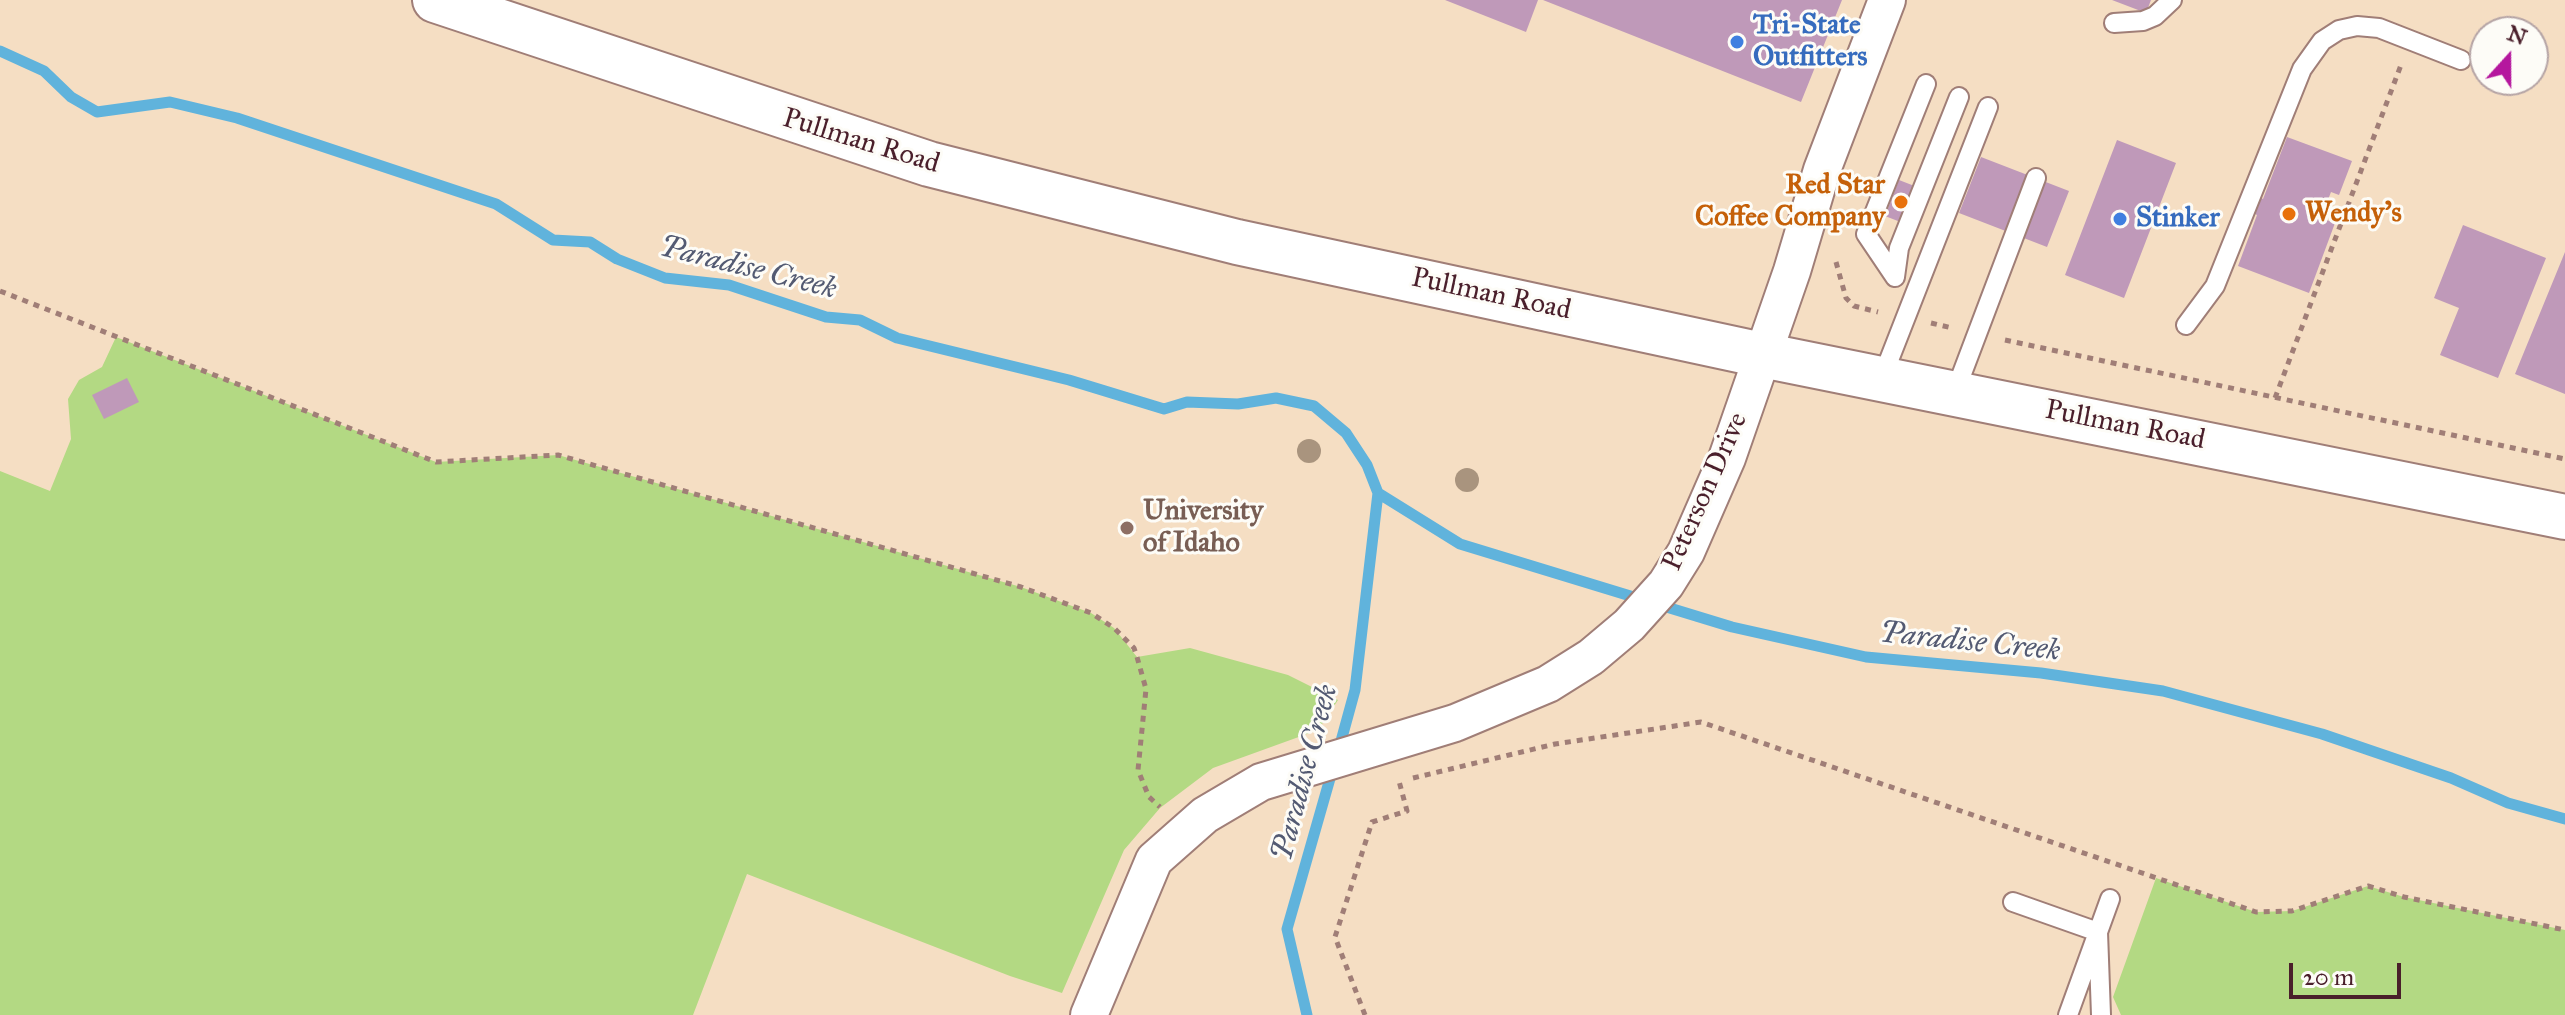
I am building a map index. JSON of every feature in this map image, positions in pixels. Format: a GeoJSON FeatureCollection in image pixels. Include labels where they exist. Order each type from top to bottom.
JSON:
{"type":"FeatureCollection","features":[{"type":"Feature","properties":{"kind":"main road","name":"Pullman Road"},"geometry":{"type":"LineString","coordinates":[[435,0],[929,164],[1237,242],[1762,355],[2565,517]]}},
{"type":"Feature","properties":{"kind":"street","name":"Peterson Drive"},"geometry":{"type":"LineString","coordinates":[[1089,1015],[1154,860],[1226,800],[1261,782],[1455,723],[1548,684],[1591,657],[1629,625],[1666,584],[1686,552],[1727,458],[1792,271],[1822,170],[1887,0]]}},
{"type":"Feature","properties":{"kind":"lane"},"geometry":{"type":"LineString","coordinates":[[2114,23],[2143,21],[2155,16],[2172,0]]}},
{"type":"Feature","properties":{"kind":"lane"},"geometry":{"type":"LineString","coordinates":[[2186,325],[2215,286],[2302,69],[2322,41],[2339,30],[2357,26],[2379,28],[2461,60]]}},
{"type":"Feature","properties":{"kind":"lane"},"geometry":{"type":"LineString","coordinates":[[1926,84],[1866,234],[1895,277],[1899,248],[1959,97]]}},
{"type":"Feature","properties":{"kind":"lane"},"geometry":{"type":"LineString","coordinates":[[1882,378],[1988,107]]}},
{"type":"Feature","properties":{"kind":"lane"},"geometry":{"type":"LineString","coordinates":[[1955,392],[2036,178]]}},
{"type":"Feature","properties":{"kind":"lane"},"geometry":{"type":"LineString","coordinates":[[2068,1015],[2110,899]]}},
{"type":"Feature","properties":{"kind":"lane"},"geometry":{"type":"LineString","coordinates":[[2013,902],[2098,932]]}},
{"type":"Feature","properties":{"kind":"lane"},"geometry":{"type":"LineString","coordinates":[[2098,932],[2101,1015]]}},
{"type":"Feature","properties":{"kind":"path"},"geometry":{"type":"LineString","coordinates":[[2275,398],[2402,64]]}},
{"type":"Feature","properties":{"kind":"path"},"geometry":{"type":"LineString","coordinates":[[1839,249],[1836,269],[1846,298],[1854,306],[2565,459]]}},
{"type":"Feature","properties":{"kind":"path"},"geometry":{"type":"LineString","coordinates":[[0,291],[436,462],[558,455],[1021,587],[1091,613],[1114,628],[1134,648],[1146,689],[1138,770],[1149,797],[1160,808]]}},
{"type":"Feature","properties":{"kind":"path"},"geometry":{"type":"LineString","coordinates":[[1384,785],[1555,744],[1701,722],[2256,912],[2292,911],[2368,886],[2404,897],[2565,930]]}},
{"type":"Feature","properties":{"kind":"path"},"geometry":{"type":"LineString","coordinates":[[1365,1015],[1335,937],[1372,822],[1407,811],[1399,781]]}},
{"type":"Feature","properties":{"kind":"green space"},"geometry":{"type":"Polygon","coordinates":[[[116,337],[436,462],[558,455],[1021,587],[1091,613],[1114,628],[1137,657],[1190,648],[1288,675],[1338,700],[1318,730],[1213,768],[1160,808],[1124,850],[1062,993],[1010,976],[747,874],[693,1015],[0,1015],[0,471],[50,491],[71,439],[68,399],[79,380],[102,367],[116,337]]]}},
{"type":"Feature","properties":{"kind":"green space"},"geometry":{"type":"Polygon","coordinates":[[[2156,878],[2256,912],[2292,911],[2368,886],[2404,897],[2565,930],[2565,1015],[2121,1015],[2113,997],[2156,878]]]}},
{"type":"Feature","properties":{"kind":"building"},"geometry":{"type":"Polygon","coordinates":[[[1445,0],[1538,0],[1526,32],[1445,0]]]}},
{"type":"Feature","properties":{"kind":"building","name":"Tri-State Outfitters"},"geometry":{"type":"Polygon","coordinates":[[[1543,0],[1842,0],[1801,102],[1543,0]]]}},
{"type":"Feature","properties":{"kind":"building"},"geometry":{"type":"Polygon","coordinates":[[[2112,0],[2151,0],[2146,13],[2112,0]]]}},
{"type":"Feature","properties":{"kind":"building","name":"Wendy's"},"geometry":{"type":"Polygon","coordinates":[[[2287,137],[2352,161],[2339,195],[2331,192],[2321,218],[2335,223],[2309,293],[2238,266],[2257,215],[2253,213],[2259,197],[2263,199],[2287,137]]]}},
{"type":"Feature","properties":{"kind":"building","name":"Stinker"},"geometry":{"type":"Polygon","coordinates":[[[2117,140],[2176,163],[2124,298],[2065,275],[2117,140]]]}},
{"type":"Feature","properties":{"kind":"building"},"geometry":{"type":"Polygon","coordinates":[[[1981,157],[2069,191],[2047,247],[1959,213],[1981,157]]]}},
{"type":"Feature","properties":{"kind":"building","name":"Red Star Coffee Company"},"geometry":{"type":"Polygon","coordinates":[[[1899,180],[1917,187],[1903,223],[1885,216],[1899,180]]]}},
{"type":"Feature","properties":{"kind":"building"},"geometry":{"type":"Polygon","coordinates":[[[2463,225],[2546,258],[2498,378],[2440,355],[2459,308],[2434,298],[2463,225]]]}},
{"type":"Feature","properties":{"kind":"building"},"geometry":{"type":"Polygon","coordinates":[[[2565,252],[2565,394],[2515,374],[2565,252]]]}},
{"type":"Feature","properties":{"kind":"building"},"geometry":{"type":"Polygon","coordinates":[[[127,378],[139,402],[104,419],[92,395],[127,378]]]}},
{"type":"Feature","properties":{"kind":"waterway","name":"Paradise Creek"},"geometry":{"type":"LineString","coordinates":[[0,51],[44,71],[71,97],[97,112],[170,102],[237,118],[496,204],[553,240],[590,242],[617,259],[665,278],[729,285],[826,317],[860,320],[897,338],[1069,380],[1164,409],[1187,402],[1238,404],[1276,398],[1314,406],[1346,433],[1367,465],[1378,493],[1355,690],[1338,752]]}},
{"type":"Feature","properties":{"kind":"waterway","name":"Paradise Creek"},"geometry":{"type":"LineString","coordinates":[[1378,493],[1460,544],[1732,627],[1866,657],[2041,673],[2163,691],[2322,734],[2451,778],[2508,803],[2565,819]]}},
{"type":"Feature","properties":{"kind":"waterway","name":"Paradise Creek"},"geometry":{"type":"LineString","coordinates":[[1307,1015],[1287,929],[1333,768]]}},
{"type":"Feature","properties":{"kind":"place","name":"Tri-State Outfitters"},"geometry":{"type":"Point","coordinates":[1737,42]}},
{"type":"Feature","properties":{"kind":"place","name":"Red Star Coffee Company"},"geometry":{"type":"Point","coordinates":[1901,202]}},
{"type":"Feature","properties":{"kind":"place","name":"Wendy's"},"geometry":{"type":"Point","coordinates":[2289,214]}},
{"type":"Feature","properties":{"kind":"place","name":"Stinker"},"geometry":{"type":"Point","coordinates":[2120,219]}},
{"type":"Feature","properties":{"kind":"place","name":"University of Idaho"},"geometry":{"type":"Point","coordinates":[1127,528]}}]}
